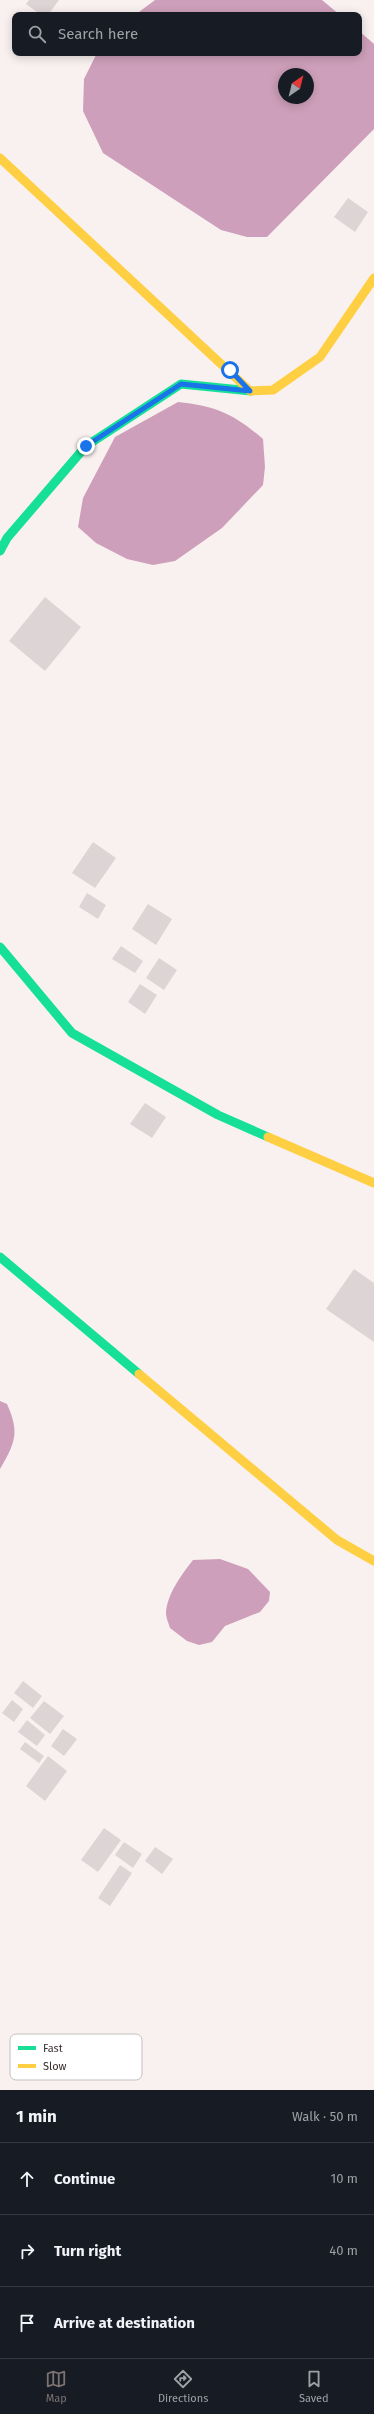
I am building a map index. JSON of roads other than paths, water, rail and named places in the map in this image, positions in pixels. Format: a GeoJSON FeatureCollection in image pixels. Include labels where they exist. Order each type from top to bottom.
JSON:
{"type":"FeatureCollection","features":[{"type":"Feature","properties":{"kind":"street"},"geometry":{"type":"LineString","coordinates":[[0,158],[250,391]]}},
{"type":"Feature","properties":{"kind":"street"},"geometry":{"type":"LineString","coordinates":[[0,551],[7,538],[86,446],[181,384],[250,391],[273,390],[320,357],[374,278]]}},
{"type":"Feature","properties":{"kind":"street"},"geometry":{"type":"LineString","coordinates":[[0,947],[72,1033],[218,1115],[374,1183]]}},
{"type":"Feature","properties":{"kind":"street"},"geometry":{"type":"LineString","coordinates":[[0,1257],[337,1540],[374,1561]]}}]}
